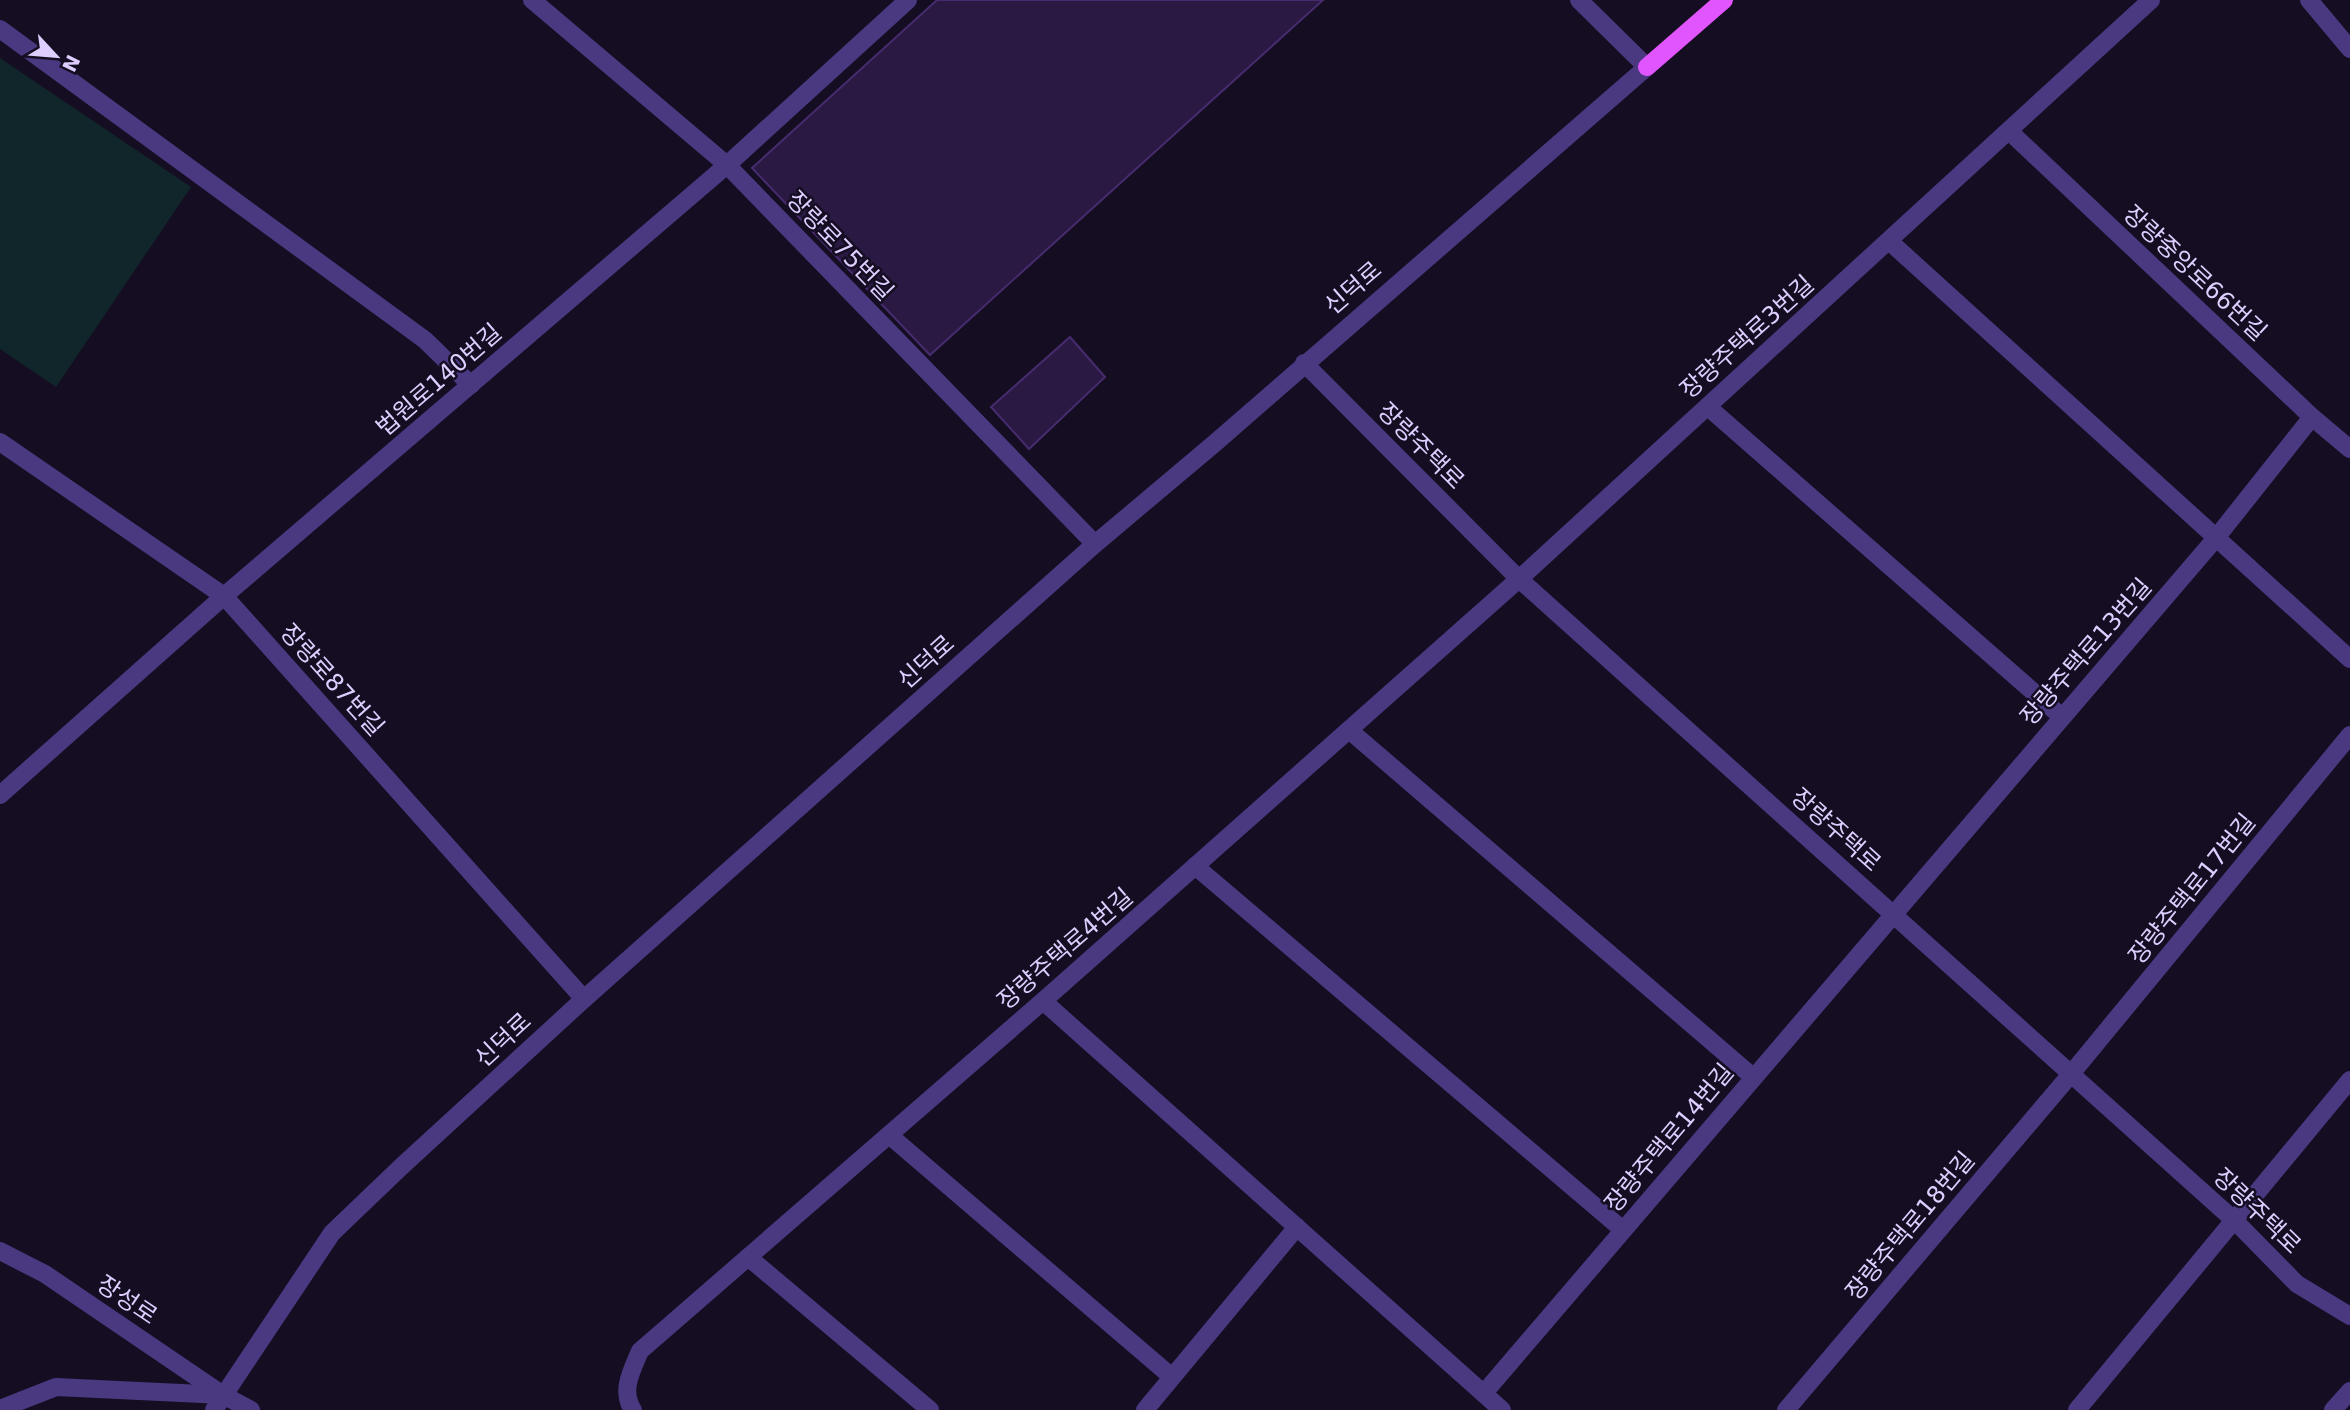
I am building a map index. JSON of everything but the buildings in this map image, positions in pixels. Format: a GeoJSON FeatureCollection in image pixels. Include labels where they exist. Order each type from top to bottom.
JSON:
{"type":"FeatureCollection","features":[{"type":"Feature","properties":{"kind":"main road","name":"신덕로"},"geometry":{"type":"LineString","coordinates":[[1647,67],[1724,0]]}},
{"type":"Feature","properties":{"kind":"street","name":"장량로75번길"},"geometry":{"type":"LineString","coordinates":[[532,0],[727,164],[1095,544]]}},
{"type":"Feature","properties":{"kind":"street","name":"법원로140번길"},"geometry":{"type":"LineString","coordinates":[[0,795],[224,596],[727,164],[908,0]]}},
{"type":"Feature","properties":{"kind":"street"},"geometry":{"type":"LineString","coordinates":[[1578,0],[1647,67]]}},
{"type":"Feature","properties":{"kind":"street","name":"장량주택로3번길"},"geometry":{"type":"LineString","coordinates":[[1519,579],[2151,0]]}},
{"type":"Feature","properties":{"kind":"street"},"geometry":{"type":"LineString","coordinates":[[2309,0],[2350,49]]}},
{"type":"Feature","properties":{"kind":"street"},"geometry":{"type":"LineString","coordinates":[[0,29],[425,340],[471,385]]}},
{"type":"Feature","properties":{"kind":"street","name":"신덕로"},"geometry":{"type":"LineString","coordinates":[[218,1402],[332,1233],[584,999],[1095,544],[1647,67]]}},
{"type":"Feature","properties":{"kind":"street","name":"장량중앙로66번길"},"geometry":{"type":"LineString","coordinates":[[2009,131],[2312,417],[2350,449]]}},
{"type":"Feature","properties":{"kind":"street"},"geometry":{"type":"LineString","coordinates":[[1889,241],[2350,659]]}},
{"type":"Feature","properties":{"kind":"street","name":"장량주택로"},"geometry":{"type":"LineString","coordinates":[[1304,363],[1519,579],[2235,1221],[2297,1284],[2350,1316]]}},
{"type":"Feature","properties":{"kind":"street"},"geometry":{"type":"LineString","coordinates":[[1708,407],[2062,717]]}},
{"type":"Feature","properties":{"kind":"street","name":"장량주택로13번길"},"geometry":{"type":"LineString","coordinates":[[1892,914],[2216,538],[2312,417]]}},
{"type":"Feature","properties":{"kind":"street","name":"장량로87번길"},"geometry":{"type":"LineString","coordinates":[[0,442],[224,596],[584,999]]}},
{"type":"Feature","properties":{"kind":"street","name":"장량주택로4번길"},"geometry":{"type":"LineString","coordinates":[[633,1410],[626,1381],[640,1351],[1043,1001],[1519,579]]}},
{"type":"Feature","properties":{"kind":"street"},"geometry":{"type":"LineString","coordinates":[[1349,730],[1753,1077]]}},
{"type":"Feature","properties":{"kind":"street","name":"장량주택로17번길"},"geometry":{"type":"LineString","coordinates":[[2071,1074],[2350,735]]}},
{"type":"Feature","properties":{"kind":"street"},"geometry":{"type":"LineString","coordinates":[[1195,866],[1623,1230]]}},
{"type":"Feature","properties":{"kind":"street","name":"장량주택로14번길"},"geometry":{"type":"LineString","coordinates":[[1484,1393],[1892,914]]}},
{"type":"Feature","properties":{"kind":"street"},"geometry":{"type":"LineString","coordinates":[[1043,1001],[1503,1410]]}},
{"type":"Feature","properties":{"kind":"street","name":"장량주택로18번길"},"geometry":{"type":"LineString","coordinates":[[1786,1410],[2071,1074]]}},
{"type":"Feature","properties":{"kind":"street"},"geometry":{"type":"LineString","coordinates":[[2077,1410],[2350,1080]]}},
{"type":"Feature","properties":{"kind":"street"},"geometry":{"type":"LineString","coordinates":[[889,1135],[1172,1377]]}},
{"type":"Feature","properties":{"kind":"street"},"geometry":{"type":"LineString","coordinates":[[1145,1410],[1297,1227]]}},
{"type":"Feature","properties":{"kind":"street","name":"장성로"},"geometry":{"type":"LineString","coordinates":[[0,1251],[45,1274],[218,1402],[251,1410]]}},
{"type":"Feature","properties":{"kind":"street"},"geometry":{"type":"LineString","coordinates":[[748,1257],[930,1410]]}},
{"type":"Feature","properties":{"kind":"street"},"geometry":{"type":"LineString","coordinates":[[0,1409],[56,1387],[218,1402]]}},
{"type":"Feature","properties":{"kind":"street"},"geometry":{"type":"LineString","coordinates":[[2333,1410],[2350,1391]]}},
{"type":"Feature","properties":{"kind":"green space"},"geometry":{"type":"Polygon","coordinates":[[[0,58],[191,187],[56,387],[0,349],[0,58]]]}}]}
